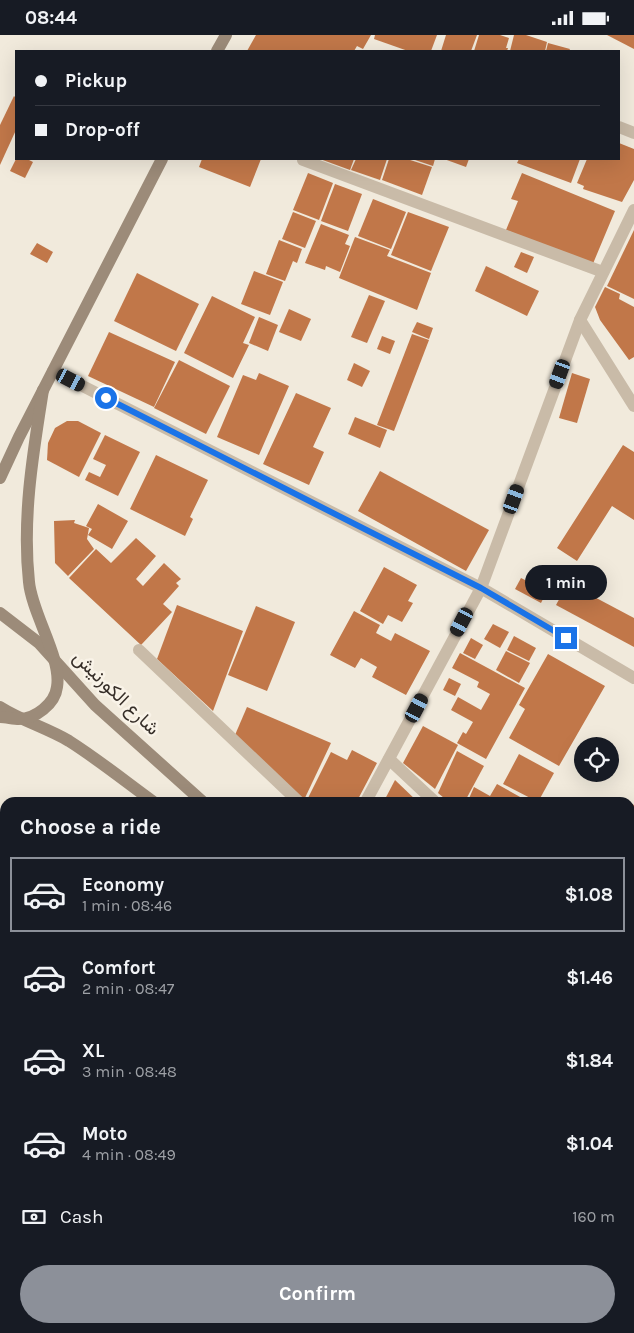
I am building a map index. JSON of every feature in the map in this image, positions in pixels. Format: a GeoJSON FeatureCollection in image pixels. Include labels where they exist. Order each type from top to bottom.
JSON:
{"type":"FeatureCollection","features":[{"type":"Feature","properties":{"kind":"main road"},"geometry":{"type":"LineString","coordinates":[[218,50],[226,35]]}},
{"type":"Feature","properties":{"kind":"main road"},"geometry":{"type":"LineString","coordinates":[[0,479],[161,160]]}},
{"type":"Feature","properties":{"kind":"main road"},"geometry":{"type":"LineString","coordinates":[[0,717],[20,719],[36,714],[49,703],[57,689],[53,658],[37,618],[29,584],[26,549],[30,483],[44,390]]}},
{"type":"Feature","properties":{"kind":"main road","name":"شارع الكورنيش"},"geometry":{"type":"LineString","coordinates":[[0,613],[39,643],[95,705],[197,797]]}},
{"type":"Feature","properties":{"kind":"main road"},"geometry":{"type":"LineString","coordinates":[[0,707],[20,719],[47,729],[70,742],[146,797]]}},
{"type":"Feature","properties":{"kind":"street"},"geometry":{"type":"LineString","coordinates":[[620,127],[634,133]]}},
{"type":"Feature","properties":{"kind":"street"},"geometry":{"type":"LineString","coordinates":[[303,160],[603,273]]}},
{"type":"Feature","properties":{"kind":"street"},"geometry":{"type":"LineString","coordinates":[[368,797],[481,588],[580,320],[634,210]]}},
{"type":"Feature","properties":{"kind":"street"},"geometry":{"type":"LineString","coordinates":[[580,320],[634,406]]}},
{"type":"Feature","properties":{"kind":"street"},"geometry":{"type":"LineString","coordinates":[[53,371],[481,588],[634,678]]}},
{"type":"Feature","properties":{"kind":"street"},"geometry":{"type":"LineString","coordinates":[[139,649],[294,797]]}},
{"type":"Feature","properties":{"kind":"street"},"geometry":{"type":"LineString","coordinates":[[390,759],[430,797]]}},
{"type":"Feature","properties":{"kind":"building"},"geometry":{"type":"Polygon","coordinates":[[[256,35],[371,35],[363,49],[357,46],[355,50],[248,50],[256,35]]]}},
{"type":"Feature","properties":{"kind":"building"},"geometry":{"type":"Polygon","coordinates":[[[375,35],[437,35],[431,50],[405,50],[374,39],[375,35]]]}},
{"type":"Feature","properties":{"kind":"building"},"geometry":{"type":"Polygon","coordinates":[[[446,35],[477,35],[471,50],[441,50],[446,35]]]}},
{"type":"Feature","properties":{"kind":"building"},"geometry":{"type":"Polygon","coordinates":[[[479,35],[500,35],[509,38],[506,48],[508,48],[507,50],[474,50],[479,35]]]}},
{"type":"Feature","properties":{"kind":"building"},"geometry":{"type":"Polygon","coordinates":[[[514,35],[526,35],[547,42],[545,50],[510,50],[514,35]]]}},
{"type":"Feature","properties":{"kind":"building"},"geometry":{"type":"Polygon","coordinates":[[[607,35],[634,35],[634,49],[607,35]]]}},
{"type":"Feature","properties":{"kind":"building"},"geometry":{"type":"Polygon","coordinates":[[[548,43],[570,49],[570,50],[546,50],[548,43]]]}},
{"type":"Feature","properties":{"kind":"building"},"geometry":{"type":"Polygon","coordinates":[[[14,96],[15,132],[0,165],[0,125],[14,96]]]}},
{"type":"Feature","properties":{"kind":"building"},"geometry":{"type":"Polygon","coordinates":[[[620,143],[634,149],[634,180],[622,202],[583,189],[584,186],[577,183],[587,160],[620,160],[620,143]]]}},
{"type":"Feature","properties":{"kind":"building"},"geometry":{"type":"Polygon","coordinates":[[[16,160],[29,160],[33,162],[25,178],[10,171],[16,160]]]}},
{"type":"Feature","properties":{"kind":"building"},"geometry":{"type":"Polygon","coordinates":[[[202,160],[261,160],[250,187],[199,167],[202,160]]]}},
{"type":"Feature","properties":{"kind":"building"},"geometry":{"type":"Polygon","coordinates":[[[323,160],[354,160],[350,170],[323,160]]]}},
{"type":"Feature","properties":{"kind":"building"},"geometry":{"type":"Polygon","coordinates":[[[356,160],[387,160],[380,180],[351,170],[356,160]]]}},
{"type":"Feature","properties":{"kind":"building"},"geometry":{"type":"Polygon","coordinates":[[[389,160],[410,160],[432,167],[422,195],[382,180],[389,160]]]}},
{"type":"Feature","properties":{"kind":"building"},"geometry":{"type":"Polygon","coordinates":[[[415,160],[435,160],[433,166],[415,160]]]}},
{"type":"Feature","properties":{"kind":"building"},"geometry":{"type":"Polygon","coordinates":[[[447,160],[469,160],[466,167],[447,160]]]}},
{"type":"Feature","properties":{"kind":"building"},"geometry":{"type":"Polygon","coordinates":[[[518,160],[580,160],[571,183],[517,163],[518,160]]]}},
{"type":"Feature","properties":{"kind":"building"},"geometry":{"type":"Polygon","coordinates":[[[308,173],[333,183],[319,220],[293,210],[308,173]]]}},
{"type":"Feature","properties":{"kind":"building"},"geometry":{"type":"Polygon","coordinates":[[[522,173],[615,211],[592,266],[506,230],[518,201],[511,199],[522,173]]]}},
{"type":"Feature","properties":{"kind":"building"},"geometry":{"type":"Polygon","coordinates":[[[335,184],[362,194],[348,231],[321,221],[335,184]]]}},
{"type":"Feature","properties":{"kind":"building"},"geometry":{"type":"Polygon","coordinates":[[[373,199],[406,212],[391,249],[358,236],[373,199]]]}},
{"type":"Feature","properties":{"kind":"building"},"geometry":{"type":"Polygon","coordinates":[[[293,212],[316,221],[305,248],[282,239],[293,212]]]}},
{"type":"Feature","properties":{"kind":"building"},"geometry":{"type":"Polygon","coordinates":[[[408,212],[449,227],[431,271],[391,255],[408,212]]]}},
{"type":"Feature","properties":{"kind":"building"},"geometry":{"type":"Polygon","coordinates":[[[321,224],[349,235],[345,244],[350,246],[340,272],[326,266],[325,270],[305,263],[321,224]]]}},
{"type":"Feature","properties":{"kind":"building"},"geometry":{"type":"Polygon","coordinates":[[[634,230],[634,299],[607,286],[634,230]]]}},
{"type":"Feature","properties":{"kind":"building"},"geometry":{"type":"Polygon","coordinates":[[[355,237],[390,250],[387,256],[431,273],[417,310],[339,278],[355,237]]]}},
{"type":"Feature","properties":{"kind":"building"},"geometry":{"type":"Polygon","coordinates":[[[279,240],[302,249],[297,263],[293,261],[285,281],[266,274],[279,240]]]}},
{"type":"Feature","properties":{"kind":"building"},"geometry":{"type":"Polygon","coordinates":[[[37,243],[53,252],[47,263],[30,254],[37,243]]]}},
{"type":"Feature","properties":{"kind":"building"},"geometry":{"type":"Polygon","coordinates":[[[521,252],[534,257],[527,273],[514,267],[521,252]]]}},
{"type":"Feature","properties":{"kind":"building"},"geometry":{"type":"Polygon","coordinates":[[[486,266],[539,291],[527,316],[475,291],[486,266]]]}},
{"type":"Feature","properties":{"kind":"building"},"geometry":{"type":"Polygon","coordinates":[[[254,271],[283,282],[270,315],[241,304],[254,271]]]}},
{"type":"Feature","properties":{"kind":"building"},"geometry":{"type":"Polygon","coordinates":[[[137,273],[199,304],[176,351],[114,321],[137,273]]]}},
{"type":"Feature","properties":{"kind":"building"},"geometry":{"type":"Polygon","coordinates":[[[605,287],[620,294],[619,299],[634,307],[634,357],[629,360],[600,320],[595,307],[605,287]]]}},
{"type":"Feature","properties":{"kind":"building"},"geometry":{"type":"Polygon","coordinates":[[[369,295],[385,301],[367,343],[351,337],[369,295]]]}},
{"type":"Feature","properties":{"kind":"building"},"geometry":{"type":"Polygon","coordinates":[[[212,296],[255,317],[243,343],[249,345],[233,378],[184,353],[212,296]]]}},
{"type":"Feature","properties":{"kind":"building"},"geometry":{"type":"Polygon","coordinates":[[[289,309],[311,319],[301,341],[279,332],[289,309]]]}},
{"type":"Feature","properties":{"kind":"building"},"geometry":{"type":"Polygon","coordinates":[[[259,317],[278,325],[268,351],[249,343],[259,317]]]}},
{"type":"Feature","properties":{"kind":"building"},"geometry":{"type":"Polygon","coordinates":[[[417,322],[433,328],[429,339],[412,332],[417,322]]]}},
{"type":"Feature","properties":{"kind":"building"},"geometry":{"type":"Polygon","coordinates":[[[109,332],[175,362],[154,407],[88,376],[109,332]]]}},
{"type":"Feature","properties":{"kind":"building"},"geometry":{"type":"Polygon","coordinates":[[[412,334],[429,340],[394,431],[377,425],[412,334]]]}},
{"type":"Feature","properties":{"kind":"building"},"geometry":{"type":"Polygon","coordinates":[[[382,336],[395,341],[390,354],[377,349],[382,336]]]}},
{"type":"Feature","properties":{"kind":"building"},"geometry":{"type":"Polygon","coordinates":[[[179,360],[230,386],[206,434],[154,408],[179,360]]]}},
{"type":"Feature","properties":{"kind":"building"},"geometry":{"type":"Polygon","coordinates":[[[354,363],[370,371],[362,387],[347,380],[354,363]]]}},
{"type":"Feature","properties":{"kind":"building"},"geometry":{"type":"Polygon","coordinates":[[[259,373],[289,386],[259,455],[217,437],[243,375],[256,380],[259,373]]]}},
{"type":"Feature","properties":{"kind":"building"},"geometry":{"type":"Polygon","coordinates":[[[572,373],[590,379],[577,423],[559,418],[572,373]]]}},
{"type":"Feature","properties":{"kind":"building"},"geometry":{"type":"Polygon","coordinates":[[[296,393],[331,408],[313,447],[324,452],[309,485],[263,464],[296,393]]]}},
{"type":"Feature","properties":{"kind":"building"},"geometry":{"type":"Polygon","coordinates":[[[355,417],[387,430],[380,448],[348,434],[355,417]]]}},
{"type":"Feature","properties":{"kind":"building"},"geometry":{"type":"Polygon","coordinates":[[[67,421],[78,421],[101,433],[79,477],[47,460],[48,443],[55,428],[67,421]]]}},
{"type":"Feature","properties":{"kind":"building"},"geometry":{"type":"Polygon","coordinates":[[[105,435],[140,452],[118,496],[85,480],[89,472],[100,477],[106,465],[93,459],[105,435]]]}},
{"type":"Feature","properties":{"kind":"building"},"geometry":{"type":"Polygon","coordinates":[[[623,445],[634,452],[634,520],[612,506],[577,561],[557,548],[623,445]]]}},
{"type":"Feature","properties":{"kind":"building"},"geometry":{"type":"Polygon","coordinates":[[[156,455],[208,480],[190,517],[193,519],[185,536],[130,509],[156,455]]]}},
{"type":"Feature","properties":{"kind":"building"},"geometry":{"type":"Polygon","coordinates":[[[380,471],[489,530],[466,571],[358,511],[380,471]]]}},
{"type":"Feature","properties":{"kind":"building"},"geometry":{"type":"Polygon","coordinates":[[[98,504],[128,521],[112,549],[88,535],[92,529],[86,526],[98,504]]]}},
{"type":"Feature","properties":{"kind":"building"},"geometry":{"type":"Polygon","coordinates":[[[75,520],[74,523],[89,528],[87,539],[94,549],[68,576],[55,563],[54,521],[75,520]]]}},
{"type":"Feature","properties":{"kind":"building"},"geometry":{"type":"Polygon","coordinates":[[[136,538],[156,556],[136,579],[143,586],[164,563],[181,579],[176,583],[179,586],[163,604],[172,612],[141,645],[69,578],[96,549],[111,563],[136,538]]]}},
{"type":"Feature","properties":{"kind":"building"},"geometry":{"type":"Polygon","coordinates":[[[384,567],[417,585],[408,601],[413,603],[402,622],[388,615],[383,624],[360,611],[384,567]]]}},
{"type":"Feature","properties":{"kind":"building"},"geometry":{"type":"Polygon","coordinates":[[[548,569],[566,579],[558,594],[540,584],[548,569]]]}},
{"type":"Feature","properties":{"kind":"building"},"geometry":{"type":"Polygon","coordinates":[[[521,578],[547,591],[541,603],[515,589],[521,578]]]}},
{"type":"Feature","properties":{"kind":"building"},"geometry":{"type":"Polygon","coordinates":[[[568,583],[634,618],[634,647],[556,605],[568,583]]]}},
{"type":"Feature","properties":{"kind":"building"},"geometry":{"type":"Polygon","coordinates":[[[177,605],[243,631],[213,711],[157,659],[177,605]]]}},
{"type":"Feature","properties":{"kind":"building"},"geometry":{"type":"Polygon","coordinates":[[[256,606],[295,622],[267,691],[228,675],[256,606]]]}},
{"type":"Feature","properties":{"kind":"building"},"geometry":{"type":"Polygon","coordinates":[[[354,611],[380,625],[376,633],[391,641],[395,633],[430,651],[406,695],[372,677],[377,667],[361,658],[355,668],[330,655],[354,611]]]}},
{"type":"Feature","properties":{"kind":"building"},"geometry":{"type":"Polygon","coordinates":[[[493,624],[509,632],[500,648],[484,639],[493,624]]]}},
{"type":"Feature","properties":{"kind":"building"},"geometry":{"type":"Polygon","coordinates":[[[514,636],[536,648],[529,661],[507,650],[514,636]]]}},
{"type":"Feature","properties":{"kind":"building"},"geometry":{"type":"Polygon","coordinates":[[[471,638],[483,645],[475,659],[463,653],[471,638]]]}},
{"type":"Feature","properties":{"kind":"building"},"geometry":{"type":"Polygon","coordinates":[[[506,651],[530,663],[519,683],[496,670],[506,651]]]}},
{"type":"Feature","properties":{"kind":"building"},"geometry":{"type":"Polygon","coordinates":[[[460,653],[525,688],[486,759],[457,743],[463,732],[466,734],[473,722],[451,710],[458,697],[481,710],[490,694],[477,687],[479,682],[452,668],[460,653]]]}},
{"type":"Feature","properties":{"kind":"building"},"geometry":{"type":"Polygon","coordinates":[[[548,654],[605,686],[559,766],[509,738],[525,709],[519,705],[548,654]]]}},
{"type":"Feature","properties":{"kind":"building"},"geometry":{"type":"Polygon","coordinates":[[[449,678],[461,684],[455,696],[443,690],[449,678]]]}},
{"type":"Feature","properties":{"kind":"building"},"geometry":{"type":"Polygon","coordinates":[[[247,707],[331,743],[305,797],[301,797],[235,735],[247,707]]]}},
{"type":"Feature","properties":{"kind":"building"},"geometry":{"type":"Polygon","coordinates":[[[423,726],[458,745],[435,789],[403,763],[423,726]]]}},
{"type":"Feature","properties":{"kind":"building"},"geometry":{"type":"Polygon","coordinates":[[[352,750],[377,763],[359,797],[308,797],[331,752],[347,760],[352,750]]]}},
{"type":"Feature","properties":{"kind":"building"},"geometry":{"type":"Polygon","coordinates":[[[457,751],[484,766],[467,797],[443,797],[438,793],[457,751]]]}},
{"type":"Feature","properties":{"kind":"building"},"geometry":{"type":"Polygon","coordinates":[[[519,754],[554,773],[541,797],[528,797],[503,784],[519,754]]]}},
{"type":"Feature","properties":{"kind":"building"},"geometry":{"type":"Polygon","coordinates":[[[395,780],[413,797],[386,797],[395,780]]]}},
{"type":"Feature","properties":{"kind":"building"},"geometry":{"type":"Polygon","coordinates":[[[497,784],[520,797],[470,797],[474,787],[490,796],[497,784]]]}},
{"type":"Feature","properties":{"kind":"route"},"geometry":{"type":"LineString","coordinates":[[106,398],[481,588],[566,638]]}}]}
